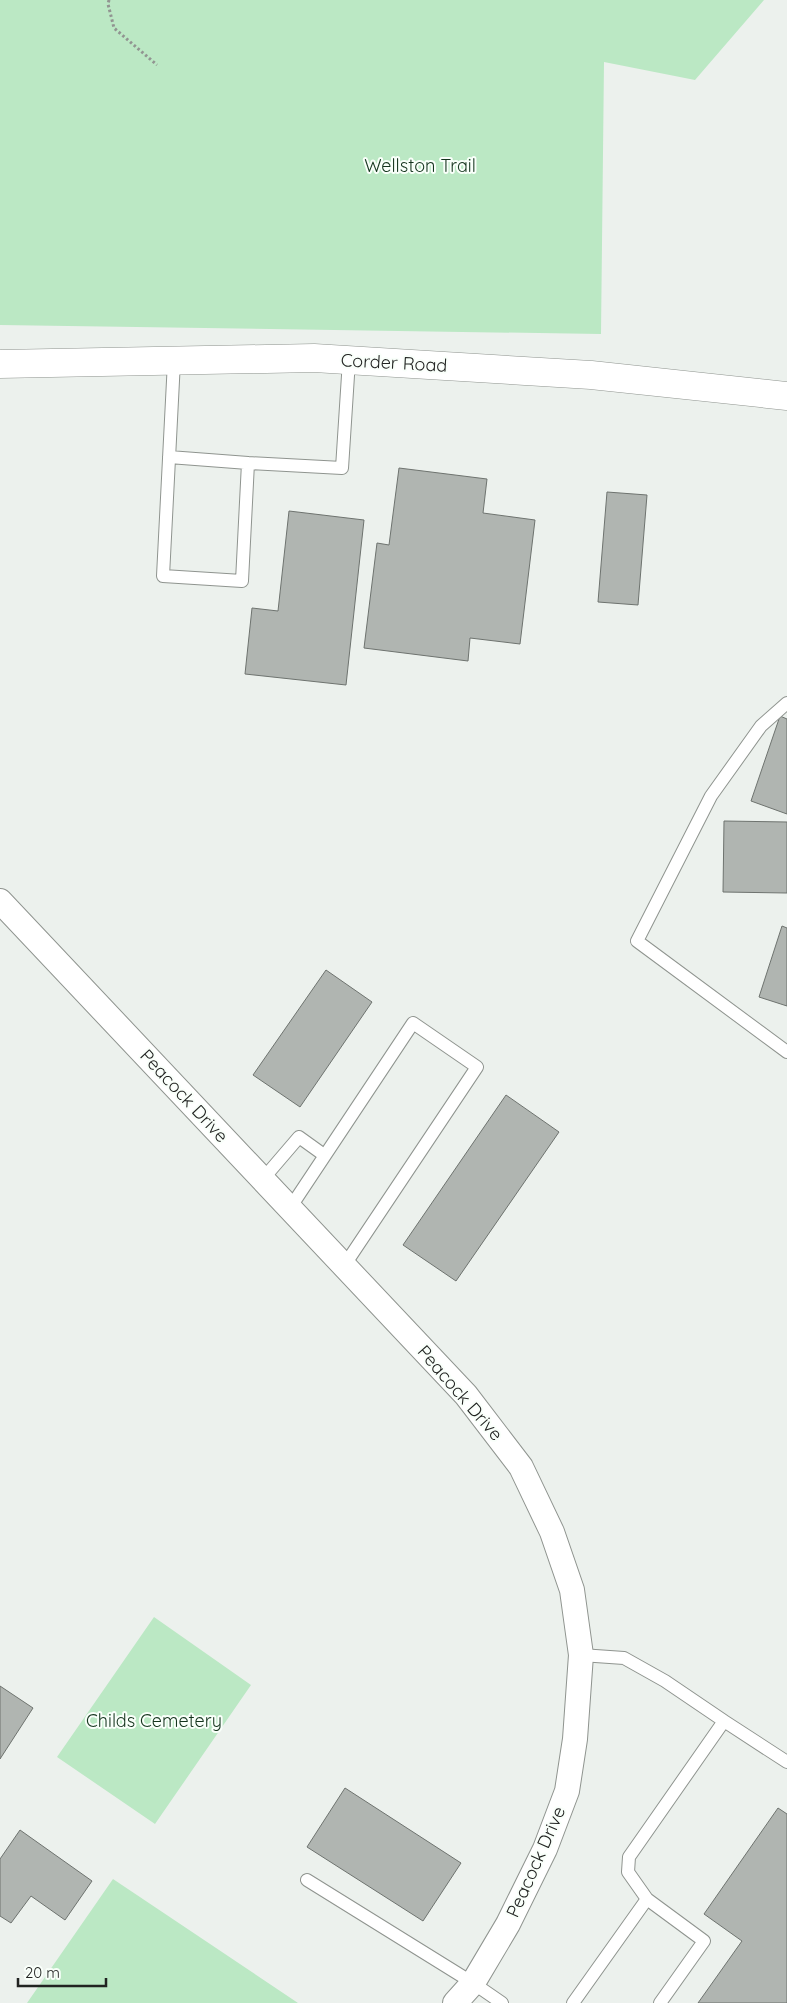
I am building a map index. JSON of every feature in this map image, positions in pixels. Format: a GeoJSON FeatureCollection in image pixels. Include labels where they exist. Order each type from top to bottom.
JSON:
{"type":"FeatureCollection","features":[{"type":"Feature","properties":{"kind":"street","name":"Corder Road"},"geometry":{"type":"LineString","coordinates":[[0,364],[314,358],[591,374],[787,396]]}},
{"type":"Feature","properties":{"kind":"street","name":"Peacock Drive"},"geometry":{"type":"LineString","coordinates":[[0,901],[466,1395],[521,1467],[552,1532],[572,1590],[581,1655],[575,1738],[567,1791],[541,1858],[508,1924],[473,1983],[455,2003]]}},
{"type":"Feature","properties":{"kind":"lane"},"geometry":{"type":"LineString","coordinates":[[174,360],[163,576],[242,581],[248,464]]}},
{"type":"Feature","properties":{"kind":"lane"},"geometry":{"type":"LineString","coordinates":[[169,457],[248,464],[342,468],[350,360]]}},
{"type":"Feature","properties":{"kind":"lane"},"geometry":{"type":"LineString","coordinates":[[787,702],[761,726],[711,796],[637,941],[787,1052]]}},
{"type":"Feature","properties":{"kind":"lane"},"geometry":{"type":"LineString","coordinates":[[290,1208],[413,1023],[476,1067],[344,1266]]}},
{"type":"Feature","properties":{"kind":"lane"},"geometry":{"type":"LineString","coordinates":[[262,1179],[299,1137],[324,1155]]}},
{"type":"Feature","properties":{"kind":"lane"},"geometry":{"type":"LineString","coordinates":[[581,1655],[624,1658],[665,1681],[787,1762]]}},
{"type":"Feature","properties":{"kind":"lane"},"geometry":{"type":"LineString","coordinates":[[660,2003],[704,1941],[647,1899],[628,1872],[629,1857],[724,1721]]}},
{"type":"Feature","properties":{"kind":"lane"},"geometry":{"type":"LineString","coordinates":[[307,1880],[502,2003]]}},
{"type":"Feature","properties":{"kind":"lane"},"geometry":{"type":"LineString","coordinates":[[572,2003],[647,1899]]}},
{"type":"Feature","properties":{"kind":"path"},"geometry":{"type":"LineString","coordinates":[[109,0],[108,4],[114,28],[157,65]]}},
{"type":"Feature","properties":{"kind":"green space","name":"Wellston Trail"},"geometry":{"type":"Polygon","coordinates":[[[0,0],[764,0],[695,80],[604,62],[601,334],[0,325],[0,0]]]}},
{"type":"Feature","properties":{"kind":"green space","name":"Childs Cemetery"},"geometry":{"type":"Polygon","coordinates":[[[154,1617],[251,1685],[155,1824],[57,1757],[154,1617]]]}},
{"type":"Feature","properties":{"kind":"green space"},"geometry":{"type":"Polygon","coordinates":[[[113,1879],[298,2003],[27,2003],[113,1879]]]}},
{"type":"Feature","properties":{"kind":"building"},"geometry":{"type":"Polygon","coordinates":[[[399,468],[487,479],[483,513],[535,520],[520,644],[470,638],[468,661],[364,648],[377,543],[389,545],[399,468]]]}},
{"type":"Feature","properties":{"kind":"building"},"geometry":{"type":"Polygon","coordinates":[[[607,492],[647,495],[638,605],[598,602],[607,492]]]}},
{"type":"Feature","properties":{"kind":"building"},"geometry":{"type":"Polygon","coordinates":[[[289,511],[364,520],[346,685],[245,674],[252,608],[278,611],[289,511]]]}},
{"type":"Feature","properties":{"kind":"building"},"geometry":{"type":"Polygon","coordinates":[[[780,716],[787,719],[787,814],[751,801],[780,716]]]}},
{"type":"Feature","properties":{"kind":"building"},"geometry":{"type":"Polygon","coordinates":[[[724,821],[787,822],[787,893],[723,892],[724,821]]]}},
{"type":"Feature","properties":{"kind":"building"},"geometry":{"type":"Polygon","coordinates":[[[782,926],[787,928],[787,1006],[759,997],[782,926]]]}},
{"type":"Feature","properties":{"kind":"building"},"geometry":{"type":"Polygon","coordinates":[[[326,970],[372,1002],[300,1107],[253,1075],[326,970]]]}},
{"type":"Feature","properties":{"kind":"building"},"geometry":{"type":"Polygon","coordinates":[[[506,1095],[559,1132],[456,1281],[403,1245],[506,1095]]]}},
{"type":"Feature","properties":{"kind":"building"},"geometry":{"type":"Polygon","coordinates":[[[0,1686],[33,1708],[0,1759],[0,1686]]]}},
{"type":"Feature","properties":{"kind":"building"},"geometry":{"type":"Polygon","coordinates":[[[345,1788],[461,1863],[423,1921],[307,1847],[345,1788]]]}},
{"type":"Feature","properties":{"kind":"building"},"geometry":{"type":"Polygon","coordinates":[[[778,1808],[787,1814],[787,2003],[698,2003],[742,1941],[704,1914],[778,1808]]]}},
{"type":"Feature","properties":{"kind":"building"},"geometry":{"type":"Polygon","coordinates":[[[20,1830],[92,1881],[65,1920],[31,1896],[11,1923],[0,1916],[0,1859],[20,1830]]]}}]}
